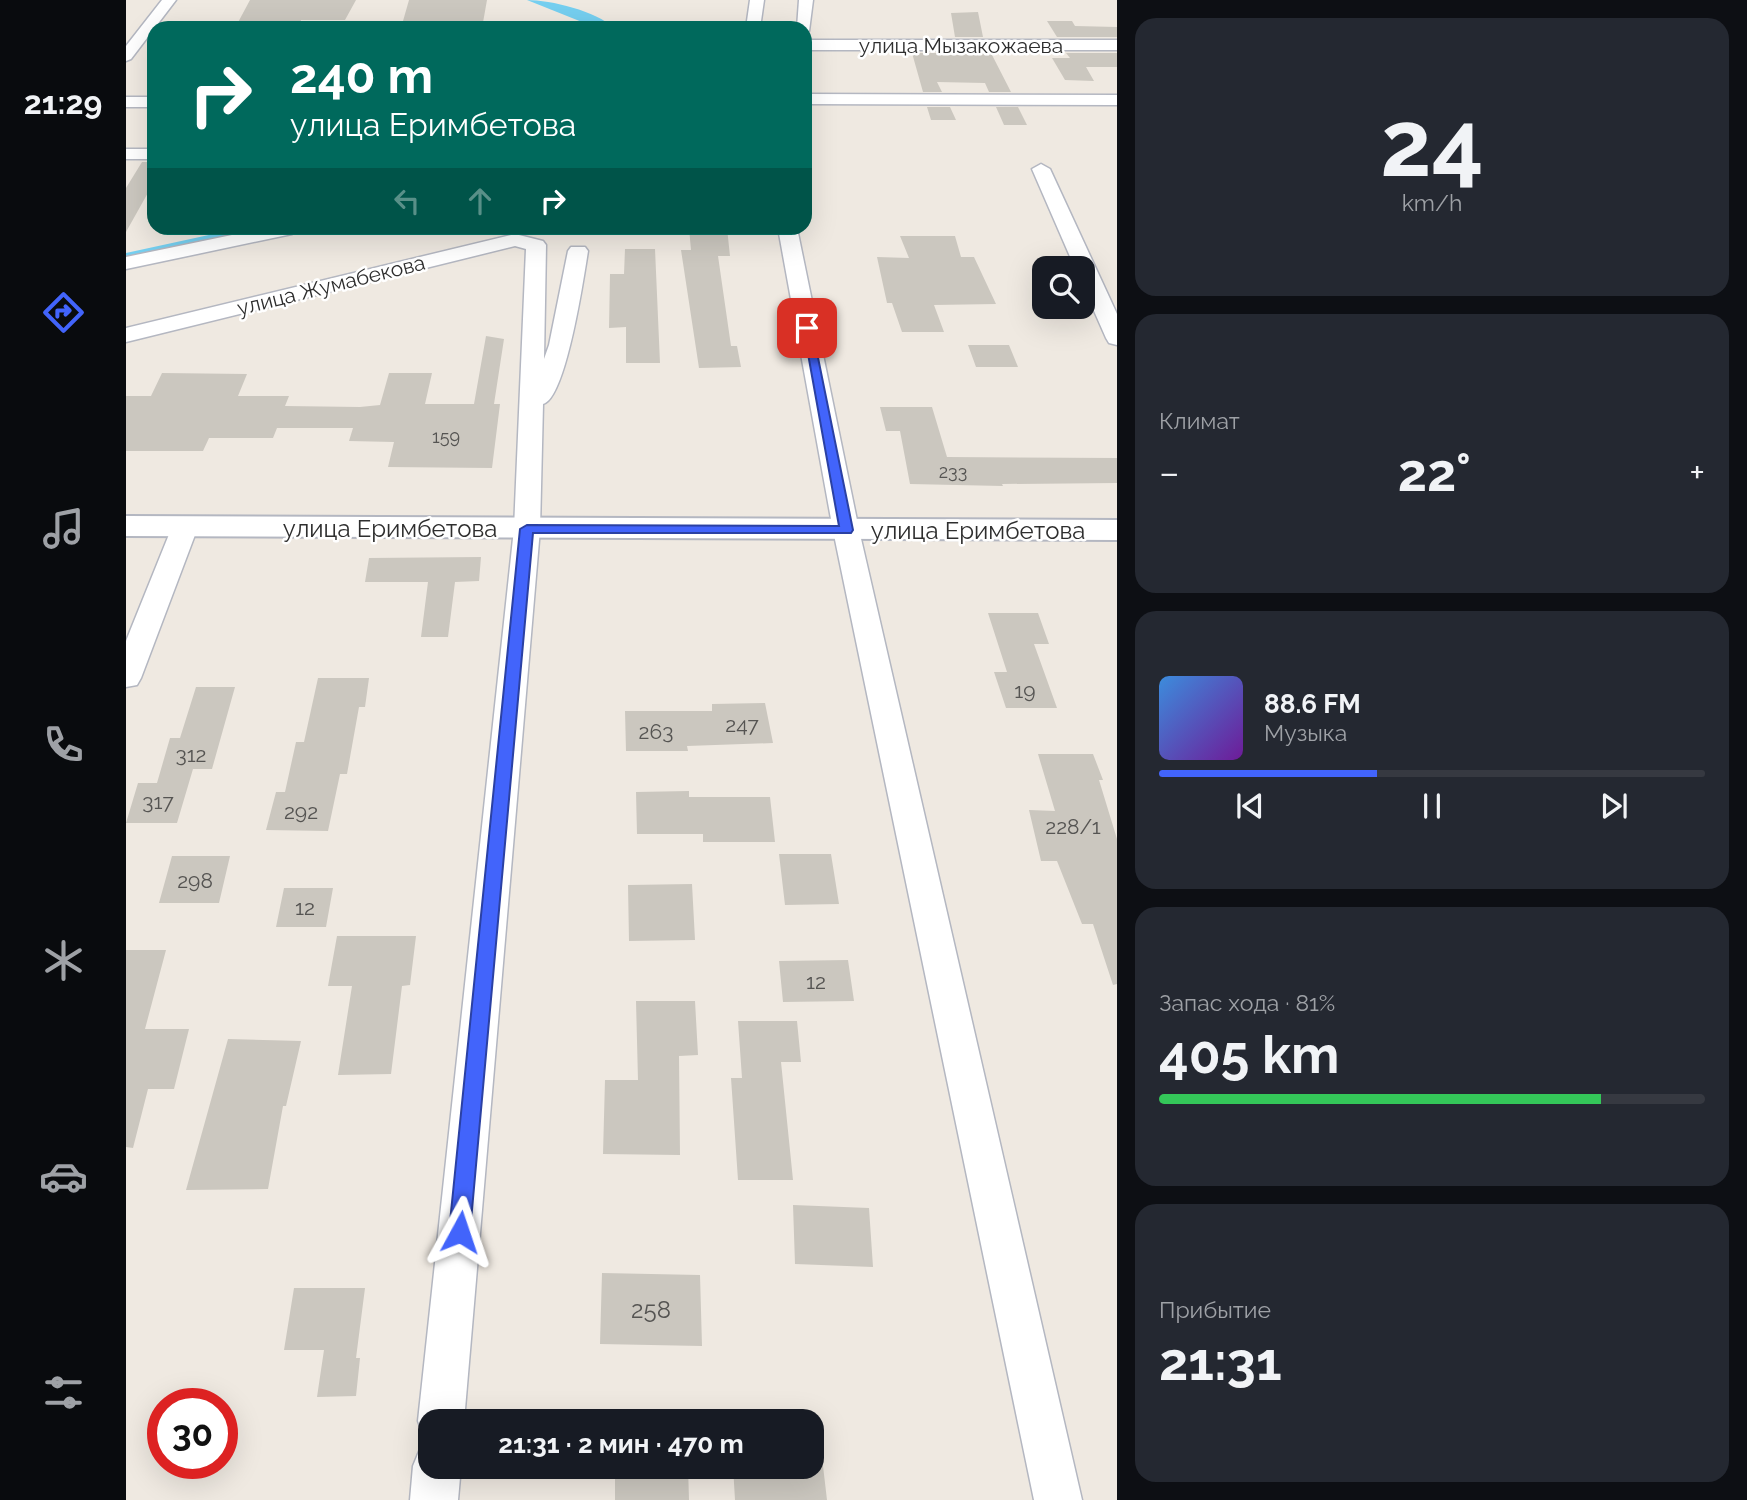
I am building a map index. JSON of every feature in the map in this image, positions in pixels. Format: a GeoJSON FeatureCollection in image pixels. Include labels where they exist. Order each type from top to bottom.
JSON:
{"type":"FeatureCollection","features":[{"type":"Feature","properties":{"kind":"main road","name":"улица Еримбетова"},"geometry":{"type":"LineString","coordinates":[[126,526],[1117,530]]}},
{"type":"Feature","properties":{"kind":"street"},"geometry":{"type":"LineString","coordinates":[[153,21],[169,0]]}},
{"type":"Feature","properties":{"kind":"street"},"geometry":{"type":"LineString","coordinates":[[754,21],[757,0]]}},
{"type":"Feature","properties":{"kind":"street"},"geometry":{"type":"LineString","coordinates":[[804,21],[806,0]]}},
{"type":"Feature","properties":{"kind":"street"},"geometry":{"type":"LineString","coordinates":[[126,56],[140,39]]}},
{"type":"Feature","properties":{"kind":"street","name":"улица Мызакожаева"},"geometry":{"type":"LineString","coordinates":[[812,45],[1117,45]]}},
{"type":"Feature","properties":{"kind":"street"},"geometry":{"type":"LineString","coordinates":[[812,99],[1117,100]]}},
{"type":"Feature","properties":{"kind":"street"},"geometry":{"type":"LineString","coordinates":[[126,102],[147,102]]}},
{"type":"Feature","properties":{"kind":"street"},"geometry":{"type":"LineString","coordinates":[[126,154],[147,154]]}},
{"type":"Feature","properties":{"kind":"street"},"geometry":{"type":"LineString","coordinates":[[1041,169],[1117,338]]}},
{"type":"Feature","properties":{"kind":"street"},"geometry":{"type":"LineString","coordinates":[[126,263],[259,235]]}},
{"type":"Feature","properties":{"kind":"street"},"geometry":{"type":"LineString","coordinates":[[788,235],[846,530],[1058,1500]]}},
{"type":"Feature","properties":{"kind":"street","name":"улица Жумабекова"},"geometry":{"type":"LineString","coordinates":[[126,335],[515,240],[537,245],[530,426]]}},
{"type":"Feature","properties":{"kind":"street"},"geometry":{"type":"LineString","coordinates":[[442,1409],[527,529],[530,426],[560,345],[578,251]]}},
{"type":"Feature","properties":{"kind":"street"},"geometry":{"type":"LineString","coordinates":[[126,678],[185,527]]}},
{"type":"Feature","properties":{"kind":"street"},"geometry":{"type":"LineString","coordinates":[[434,1500],[436,1479]]}},
{"type":"Feature","properties":{"kind":"building"},"geometry":{"type":"Polygon","coordinates":[[[250,0],[356,0],[345,20],[239,21],[250,0]]]}},
{"type":"Feature","properties":{"kind":"building"},"geometry":{"type":"Polygon","coordinates":[[[409,0],[487,0],[483,21],[403,21],[409,0]]]}},
{"type":"Feature","properties":{"kind":"building"},"geometry":{"type":"Polygon","coordinates":[[[978,12],[983,37],[955,37],[951,13],[978,12]]]}},
{"type":"Feature","properties":{"kind":"building"},"geometry":{"type":"Polygon","coordinates":[[[1047,21],[1072,21],[1075,26],[1117,27],[1117,37],[1057,37],[1047,21]]]}},
{"type":"Feature","properties":{"kind":"building"},"geometry":{"type":"Polygon","coordinates":[[[912,53],[991,53],[1011,92],[989,92],[985,83],[937,82],[942,92],[923,92],[912,53]]]}},
{"type":"Feature","properties":{"kind":"building"},"geometry":{"type":"Polygon","coordinates":[[[1066,53],[1117,53],[1117,67],[1086,67],[1094,81],[1065,80],[1052,58],[1070,58],[1066,53]]]}},
{"type":"Feature","properties":{"kind":"building"},"geometry":{"type":"Polygon","coordinates":[[[927,107],[950,107],[956,120],[931,120],[927,107]]]}},
{"type":"Feature","properties":{"kind":"building"},"geometry":{"type":"Polygon","coordinates":[[[996,107],[1018,107],[1027,125],[1004,125],[996,107]]]}},
{"type":"Feature","properties":{"kind":"building"},"geometry":{"type":"Polygon","coordinates":[[[142,162],[147,162],[147,194],[126,232],[126,188],[142,162]]]}},
{"type":"Feature","properties":{"kind":"building"},"geometry":{"type":"Polygon","coordinates":[[[690,235],[728,235],[730,256],[718,256],[731,346],[737,346],[741,367],[699,368],[681,250],[691,250],[690,235]]]}},
{"type":"Feature","properties":{"kind":"building"},"geometry":{"type":"Polygon","coordinates":[[[900,236],[955,236],[961,257],[974,257],[996,304],[934,305],[944,332],[902,332],[892,303],[887,303],[877,257],[909,258],[900,236]]]}},
{"type":"Feature","properties":{"kind":"building"},"geometry":{"type":"Polygon","coordinates":[[[625,249],[655,249],[660,363],[626,363],[626,327],[609,328],[610,274],[624,274],[625,249]]]}},
{"type":"Feature","properties":{"kind":"building"},"geometry":{"type":"Polygon","coordinates":[[[486,336],[504,339],[494,404],[500,404],[492,468],[388,467],[394,442],[349,441],[353,428],[277,428],[273,438],[209,438],[203,451],[126,451],[126,396],[151,396],[162,373],[247,374],[238,396],[289,396],[285,406],[360,407],[380,405],[389,373],[432,373],[425,404],[474,404],[486,336]]]}},
{"type":"Feature","properties":{"kind":"building"},"geometry":{"type":"Polygon","coordinates":[[[968,345],[1009,345],[1018,367],[976,367],[968,345]]]}},
{"type":"Feature","properties":{"kind":"building"},"geometry":{"type":"Polygon","coordinates":[[[880,407],[932,407],[947,457],[1117,458],[1117,483],[1002,484],[1003,486],[910,484],[900,431],[886,431],[880,407]]]}},
{"type":"Feature","properties":{"kind":"building"},"geometry":{"type":"Polygon","coordinates":[[[481,557],[479,581],[455,582],[448,637],[421,637],[428,582],[365,582],[369,558],[481,557]]]}},
{"type":"Feature","properties":{"kind":"building"},"geometry":{"type":"Polygon","coordinates":[[[988,613],[1038,613],[1049,644],[1034,644],[1057,708],[1006,708],[994,672],[1007,672],[988,613]]]}},
{"type":"Feature","properties":{"kind":"building"},"geometry":{"type":"Polygon","coordinates":[[[318,678],[369,678],[365,707],[359,707],[347,774],[340,774],[328,831],[266,830],[276,792],[285,792],[296,742],[304,742],[318,678]]]}},
{"type":"Feature","properties":{"kind":"building"},"geometry":{"type":"Polygon","coordinates":[[[196,687],[235,687],[212,769],[193,769],[177,823],[126,823],[138,783],[157,783],[170,738],[180,738],[196,687]]]}},
{"type":"Feature","properties":{"kind":"building"},"geometry":{"type":"Polygon","coordinates":[[[765,703],[773,743],[687,746],[688,751],[626,751],[625,711],[712,711],[712,704],[765,703]]]}},
{"type":"Feature","properties":{"kind":"building"},"geometry":{"type":"Polygon","coordinates":[[[1038,754],[1093,754],[1103,780],[1099,780],[1117,839],[1117,984],[1113,985],[1093,924],[1082,924],[1057,861],[1041,861],[1029,810],[1055,811],[1038,754]]]}},
{"type":"Feature","properties":{"kind":"building"},"geometry":{"type":"Polygon","coordinates":[[[689,791],[689,797],[770,797],[775,842],[703,842],[703,834],[637,834],[636,792],[689,791]]]}},
{"type":"Feature","properties":{"kind":"building"},"geometry":{"type":"Polygon","coordinates":[[[779,854],[831,854],[839,904],[785,905],[779,854]]]}},
{"type":"Feature","properties":{"kind":"building"},"geometry":{"type":"Polygon","coordinates":[[[172,856],[230,856],[219,903],[159,903],[172,856]]]}},
{"type":"Feature","properties":{"kind":"building"},"geometry":{"type":"Polygon","coordinates":[[[692,884],[695,940],[629,941],[628,885],[692,884]]]}},
{"type":"Feature","properties":{"kind":"building"},"geometry":{"type":"Polygon","coordinates":[[[284,888],[333,888],[326,927],[276,927],[284,888]]]}},
{"type":"Feature","properties":{"kind":"building"},"geometry":{"type":"Polygon","coordinates":[[[337,936],[416,936],[410,985],[402,986],[391,1074],[338,1075],[352,986],[328,986],[337,936]]]}},
{"type":"Feature","properties":{"kind":"building"},"geometry":{"type":"Polygon","coordinates":[[[126,950],[166,950],[145,1029],[189,1029],[174,1089],[148,1089],[133,1148],[126,1147],[126,950]]]}},
{"type":"Feature","properties":{"kind":"building"},"geometry":{"type":"Polygon","coordinates":[[[848,960],[854,1001],[783,1002],[779,961],[848,960]]]}},
{"type":"Feature","properties":{"kind":"building"},"geometry":{"type":"Polygon","coordinates":[[[636,1001],[695,1001],[698,1055],[679,1056],[680,1155],[603,1154],[605,1080],[638,1080],[636,1001]]]}},
{"type":"Feature","properties":{"kind":"building"},"geometry":{"type":"Polygon","coordinates":[[[738,1021],[797,1021],[801,1062],[781,1062],[793,1180],[738,1180],[731,1078],[742,1078],[738,1021]]]}},
{"type":"Feature","properties":{"kind":"building"},"geometry":{"type":"Polygon","coordinates":[[[228,1039],[301,1041],[286,1106],[283,1106],[268,1189],[186,1190],[228,1039]]]}},
{"type":"Feature","properties":{"kind":"building"},"geometry":{"type":"Polygon","coordinates":[[[793,1205],[869,1208],[873,1267],[795,1264],[793,1205]]]}},
{"type":"Feature","properties":{"kind":"building"},"geometry":{"type":"Polygon","coordinates":[[[602,1273],[700,1275],[702,1346],[600,1344],[602,1273]]]}},
{"type":"Feature","properties":{"kind":"building"},"geometry":{"type":"Polygon","coordinates":[[[294,1288],[365,1288],[356,1358],[360,1358],[356,1396],[317,1397],[324,1350],[284,1350],[294,1288]]]}},
{"type":"Feature","properties":{"kind":"building"},"geometry":{"type":"Polygon","coordinates":[[[824,1474],[827,1500],[735,1500],[734,1479],[824,1479],[824,1474]]]}},
{"type":"Feature","properties":{"kind":"building"},"geometry":{"type":"Polygon","coordinates":[[[615,1479],[688,1479],[689,1500],[615,1500],[615,1479]]]}},
{"type":"Feature","properties":{"kind":"waterway"},"geometry":{"type":"LineString","coordinates":[[533,0],[594,21]]}},
{"type":"Feature","properties":{"kind":"waterway"},"geometry":{"type":"LineString","coordinates":[[126,258],[231,235]]}},
{"type":"Feature","properties":{"kind":"route"},"geometry":{"type":"LineString","coordinates":[[460,1232],[527,529],[846,530],[807,328]]}}]}
